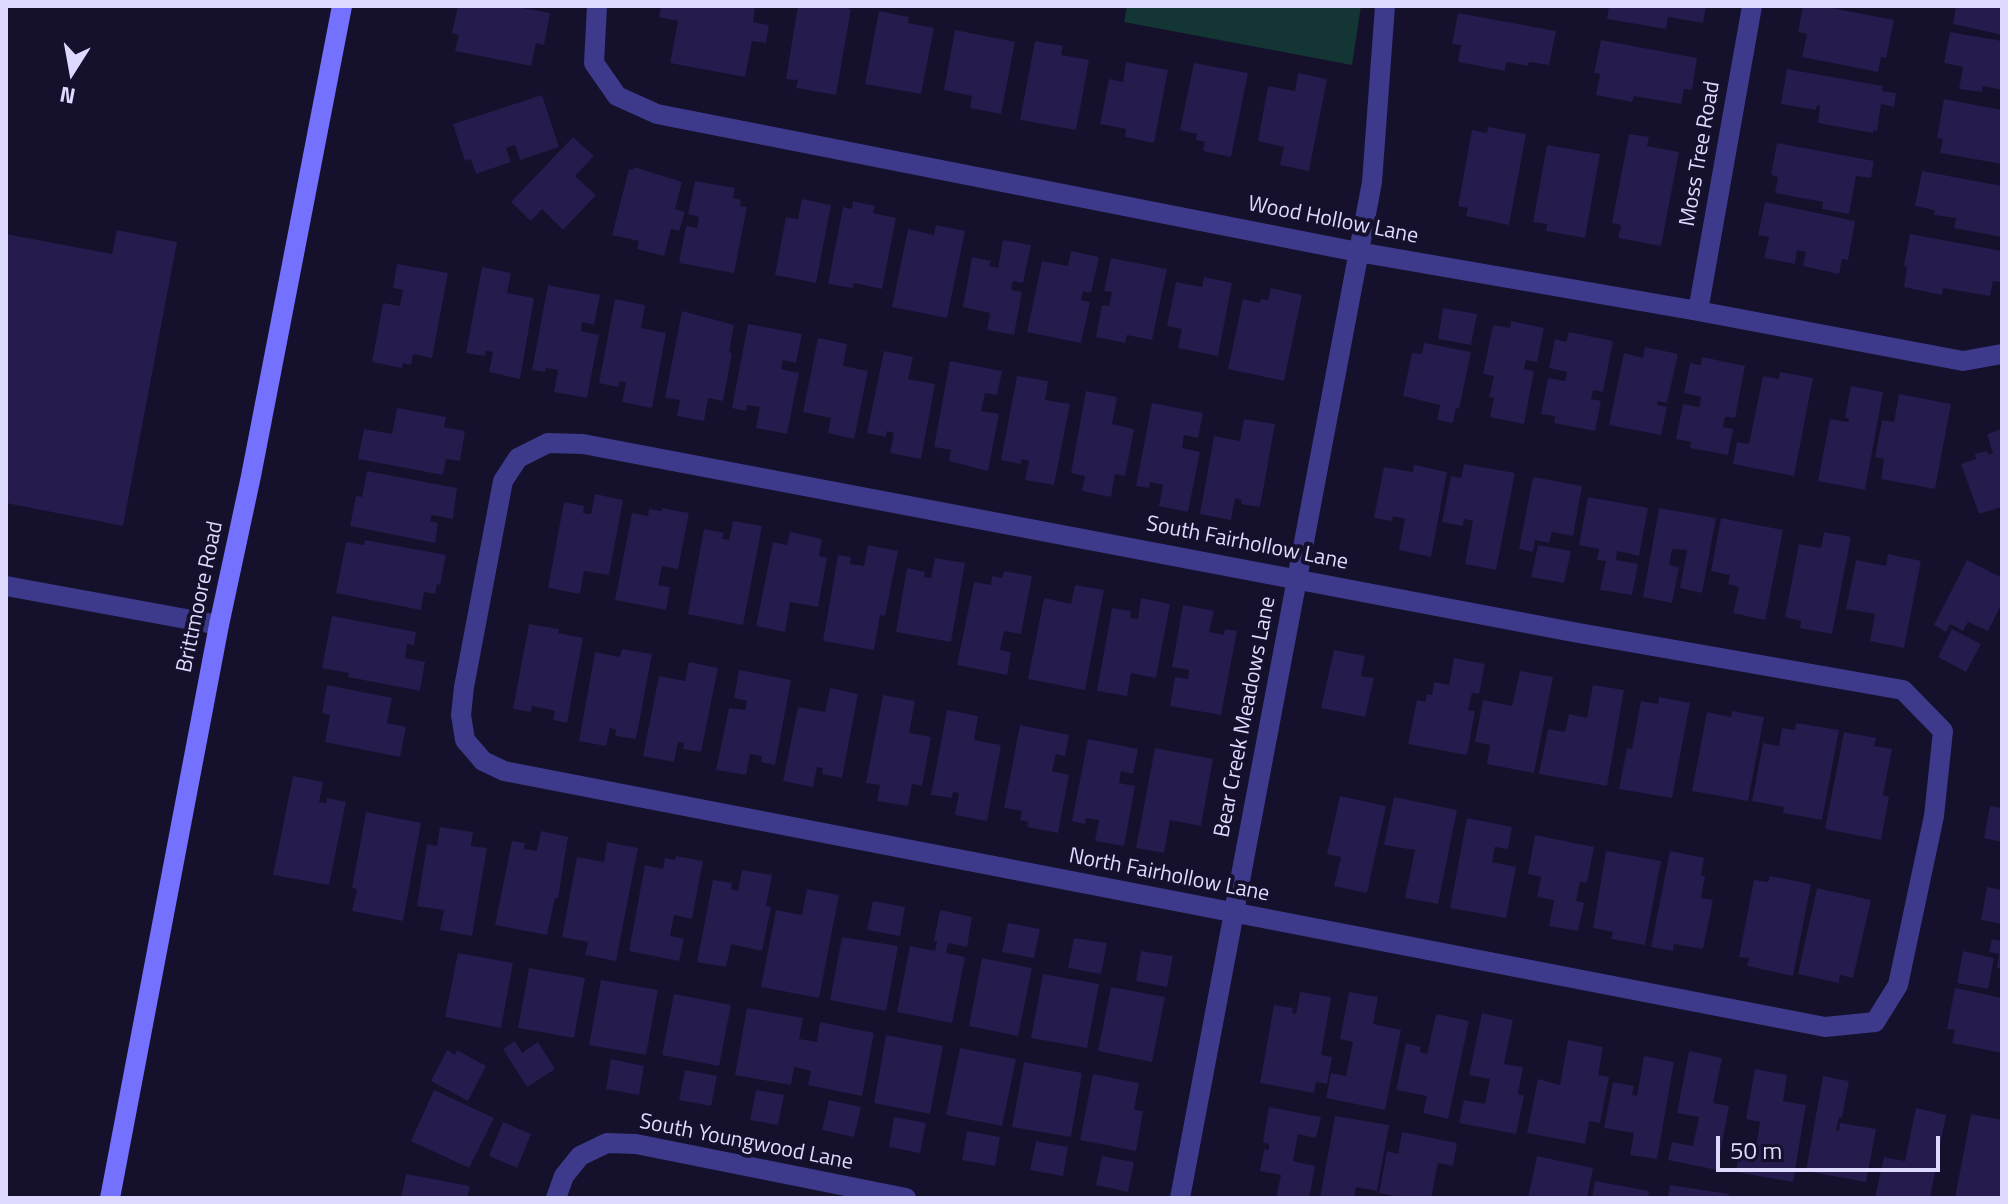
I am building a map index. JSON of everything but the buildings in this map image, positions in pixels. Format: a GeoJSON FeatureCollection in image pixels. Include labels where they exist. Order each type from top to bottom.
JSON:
{"type":"FeatureCollection","features":[{"type":"Feature","properties":{"kind":"main road","name":"Brittmoore Road"},"geometry":{"type":"LineString","coordinates":[[110,1198],[219,625],[342,6]]}},
{"type":"Feature","properties":{"kind":"street","name":"Wood Hollow Lane"},"geometry":{"type":"LineString","coordinates":[[597,6],[594,63],[617,96],[657,114],[1358,252],[1963,361],[2002,354]]}},
{"type":"Feature","properties":{"kind":"street","name":"Bear Creek Meadows Lane"},"geometry":{"type":"LineString","coordinates":[[1180,1198],[1372,182],[1385,6]]}},
{"type":"Feature","properties":{"kind":"street","name":"Moss Tree Road"},"geometry":{"type":"LineString","coordinates":[[1698,311],[1752,6]]}},
{"type":"Feature","properties":{"kind":"street","name":"South Fairhollow Lane"},"geometry":{"type":"LineString","coordinates":[[478,608],[503,481],[518,458],[548,443],[583,444],[1573,632],[1903,690],[1943,731],[1934,816],[1918,896]]}},
{"type":"Feature","properties":{"kind":"street"},"geometry":{"type":"LineString","coordinates":[[6,586],[219,625]]}},
{"type":"Feature","properties":{"kind":"street","name":"North Fairhollow Lane"},"geometry":{"type":"LineString","coordinates":[[478,608],[461,715],[465,740],[483,761],[504,771],[1825,1027],[1875,1022],[1898,985],[1918,896]]}},
{"type":"Feature","properties":{"kind":"street","name":"South Youngwood Lane"},"geometry":{"type":"LineString","coordinates":[[556,1198],[564,1176],[580,1156],[607,1143],[636,1144],[906,1198]]}},
{"type":"Feature","properties":{"kind":"green space"},"geometry":{"type":"Polygon","coordinates":[[[1127,6],[1361,6],[1352,65],[1124,22],[1127,6]]]}}]}
